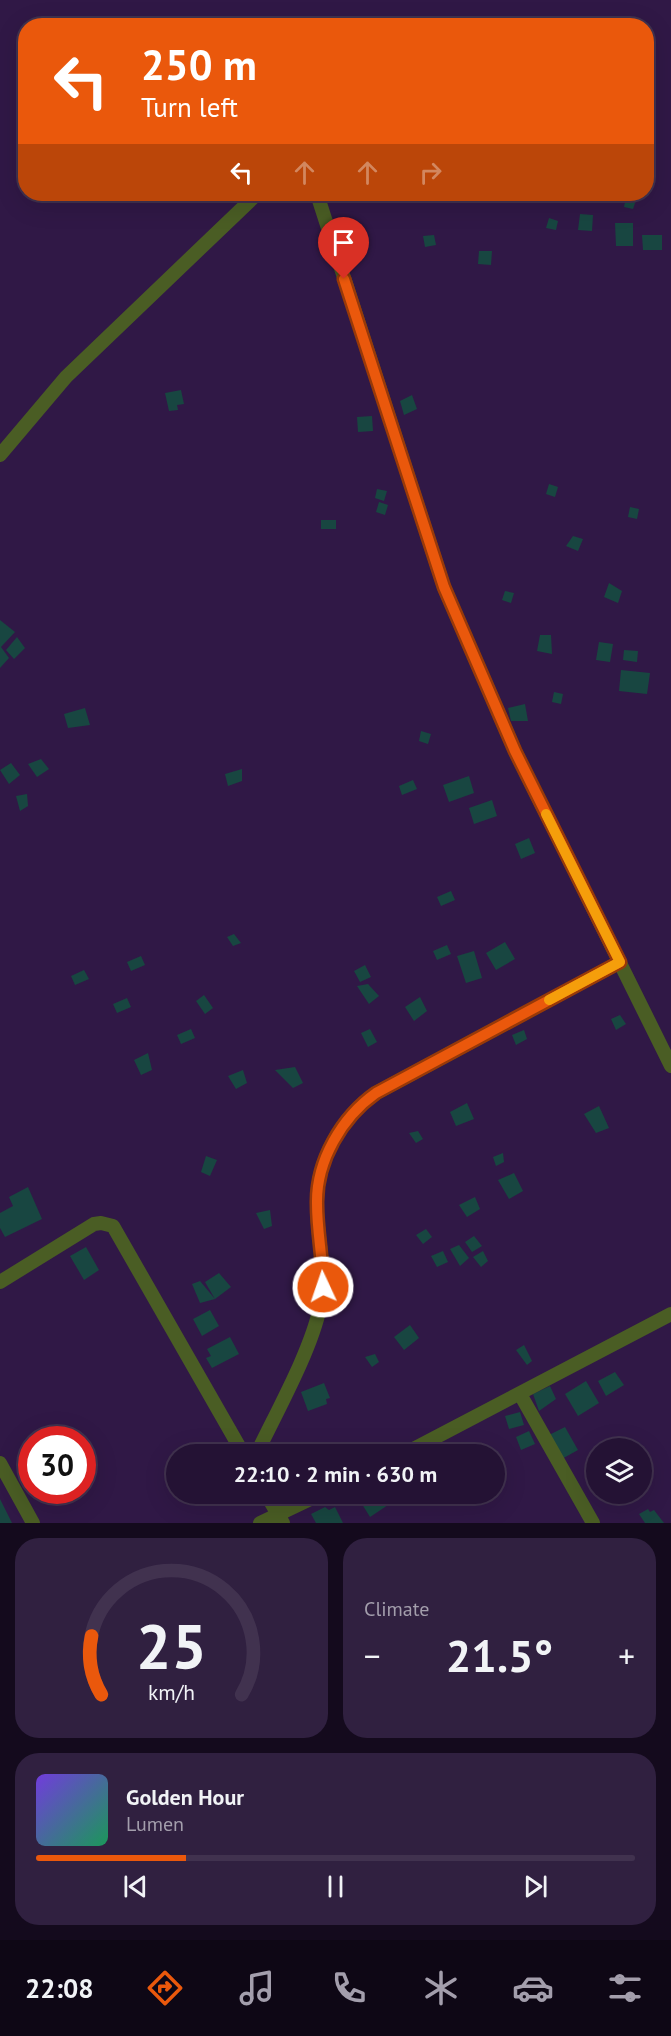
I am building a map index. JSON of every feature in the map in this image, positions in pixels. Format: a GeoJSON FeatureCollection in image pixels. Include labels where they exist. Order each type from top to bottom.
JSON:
{"type":"FeatureCollection","features":[{"type":"Feature","properties":{"kind":"street"},"geometry":{"type":"LineString","coordinates":[[0,455],[66,377],[251,201]]}},
{"type":"Feature","properties":{"kind":"street"},"geometry":{"type":"LineString","coordinates":[[319,201],[444,587],[515,751],[671,1066]]}},
{"type":"Feature","properties":{"kind":"street"},"geometry":{"type":"LineString","coordinates":[[261,1444],[317,1322],[323,1287],[318,1188],[323,1167],[346,1120],[357,1107],[376,1093],[620,962]]}},
{"type":"Feature","properties":{"kind":"street"},"geometry":{"type":"LineString","coordinates":[[0,1281],[94,1224],[101,1222],[113,1226],[238,1444]]}},
{"type":"Feature","properties":{"kind":"street"},"geometry":{"type":"LineString","coordinates":[[423,1444],[671,1314]]}},
{"type":"Feature","properties":{"kind":"street"},"geometry":{"type":"LineString","coordinates":[[520,1394],[593,1523]]}},
{"type":"Feature","properties":{"kind":"street"},"geometry":{"type":"LineString","coordinates":[[0,1463],[33,1523]]}},
{"type":"Feature","properties":{"kind":"street"},"geometry":{"type":"LineString","coordinates":[[272,1504],[280,1518]]}},
{"type":"Feature","properties":{"kind":"street"},"geometry":{"type":"LineString","coordinates":[[260,1523],[280,1518],[304,1504]]}},
{"type":"Feature","properties":{"kind":"building"},"geometry":{"type":"Polygon","coordinates":[[[625,201],[636,201],[633,209],[624,207],[625,201]]]}},
{"type":"Feature","properties":{"kind":"building"},"geometry":{"type":"Polygon","coordinates":[[[580,214],[593,215],[592,231],[578,230],[580,214]]]}},
{"type":"Feature","properties":{"kind":"building"},"geometry":{"type":"Polygon","coordinates":[[[549,218],[558,221],[556,230],[546,228],[549,218]]]}},
{"type":"Feature","properties":{"kind":"building"},"geometry":{"type":"Polygon","coordinates":[[[615,223],[633,223],[633,246],[616,246],[615,223]]]}},
{"type":"Feature","properties":{"kind":"building"},"geometry":{"type":"Polygon","coordinates":[[[434,235],[436,245],[425,247],[423,236],[434,235]]]}},
{"type":"Feature","properties":{"kind":"building"},"geometry":{"type":"Polygon","coordinates":[[[642,235],[662,235],[662,250],[643,250],[642,235]]]}},
{"type":"Feature","properties":{"kind":"building"},"geometry":{"type":"Polygon","coordinates":[[[479,251],[492,251],[491,265],[478,264],[479,251]]]}},
{"type":"Feature","properties":{"kind":"building"},"geometry":{"type":"Polygon","coordinates":[[[181,390],[184,404],[177,405],[178,410],[169,411],[165,393],[181,390]]]}},
{"type":"Feature","properties":{"kind":"building"},"geometry":{"type":"Polygon","coordinates":[[[412,395],[417,409],[404,415],[400,401],[412,395]]]}},
{"type":"Feature","properties":{"kind":"building"},"geometry":{"type":"Polygon","coordinates":[[[372,416],[373,431],[358,432],[357,417],[372,416]]]}},
{"type":"Feature","properties":{"kind":"building"},"geometry":{"type":"Polygon","coordinates":[[[549,484],[558,487],[555,497],[546,494],[549,484]]]}},
{"type":"Feature","properties":{"kind":"building"},"geometry":{"type":"Polygon","coordinates":[[[377,489],[387,491],[384,501],[375,498],[377,489]]]}},
{"type":"Feature","properties":{"kind":"building"},"geometry":{"type":"Polygon","coordinates":[[[379,502],[388,505],[385,515],[376,512],[379,502]]]}},
{"type":"Feature","properties":{"kind":"building"},"geometry":{"type":"Polygon","coordinates":[[[630,507],[639,509],[637,519],[628,517],[630,507]]]}},
{"type":"Feature","properties":{"kind":"building"},"geometry":{"type":"Polygon","coordinates":[[[321,520],[336,520],[336,529],[321,529],[321,520]]]}},
{"type":"Feature","properties":{"kind":"building"},"geometry":{"type":"Polygon","coordinates":[[[573,536],[583,539],[578,551],[566,546],[573,536]]]}},
{"type":"Feature","properties":{"kind":"building"},"geometry":{"type":"Polygon","coordinates":[[[609,583],[622,591],[618,603],[604,597],[609,583]]]}},
{"type":"Feature","properties":{"kind":"building"},"geometry":{"type":"Polygon","coordinates":[[[505,591],[514,593],[511,603],[502,600],[505,591]]]}},
{"type":"Feature","properties":{"kind":"building"},"geometry":{"type":"Polygon","coordinates":[[[0,620],[15,632],[1,647],[9,658],[0,668],[0,620]]]}},
{"type":"Feature","properties":{"kind":"building"},"geometry":{"type":"Polygon","coordinates":[[[540,635],[551,635],[552,654],[537,651],[540,635]]]}},
{"type":"Feature","properties":{"kind":"building"},"geometry":{"type":"Polygon","coordinates":[[[17,637],[25,648],[14,659],[6,650],[17,637]]]}},
{"type":"Feature","properties":{"kind":"building"},"geometry":{"type":"Polygon","coordinates":[[[599,642],[613,644],[610,662],[596,660],[599,642]]]}},
{"type":"Feature","properties":{"kind":"building"},"geometry":{"type":"Polygon","coordinates":[[[624,650],[638,651],[637,662],[623,660],[624,650]]]}},
{"type":"Feature","properties":{"kind":"building"},"geometry":{"type":"Polygon","coordinates":[[[621,670],[650,673],[647,694],[619,691],[621,670]]]}},
{"type":"Feature","properties":{"kind":"building"},"geometry":{"type":"Polygon","coordinates":[[[554,692],[563,694],[561,704],[552,702],[554,692]]]}},
{"type":"Feature","properties":{"kind":"building"},"geometry":{"type":"Polygon","coordinates":[[[525,704],[528,721],[511,721],[508,708],[525,704]]]}},
{"type":"Feature","properties":{"kind":"building"},"geometry":{"type":"Polygon","coordinates":[[[85,708],[90,725],[68,728],[64,714],[85,708]]]}},
{"type":"Feature","properties":{"kind":"building"},"geometry":{"type":"Polygon","coordinates":[[[421,731],[431,734],[428,744],[419,741],[421,731]]]}},
{"type":"Feature","properties":{"kind":"building"},"geometry":{"type":"Polygon","coordinates":[[[41,759],[49,769],[37,777],[28,764],[41,759]]]}},
{"type":"Feature","properties":{"kind":"building"},"geometry":{"type":"Polygon","coordinates":[[[11,763],[20,775],[9,784],[0,770],[11,763]]]}},
{"type":"Feature","properties":{"kind":"building"},"geometry":{"type":"Polygon","coordinates":[[[242,769],[242,781],[228,786],[225,774],[242,769]]]}},
{"type":"Feature","properties":{"kind":"building"},"geometry":{"type":"Polygon","coordinates":[[[469,776],[474,793],[449,802],[443,785],[469,776]]]}},
{"type":"Feature","properties":{"kind":"building"},"geometry":{"type":"Polygon","coordinates":[[[413,780],[417,789],[402,795],[399,786],[413,780]]]}},
{"type":"Feature","properties":{"kind":"building"},"geometry":{"type":"Polygon","coordinates":[[[27,794],[28,806],[20,811],[16,796],[27,794]]]}},
{"type":"Feature","properties":{"kind":"building"},"geometry":{"type":"Polygon","coordinates":[[[492,800],[497,816],[474,824],[469,808],[492,800]]]}},
{"type":"Feature","properties":{"kind":"building"},"geometry":{"type":"Polygon","coordinates":[[[529,838],[535,853],[521,859],[515,844],[529,838]]]}},
{"type":"Feature","properties":{"kind":"building"},"geometry":{"type":"Polygon","coordinates":[[[451,891],[455,900],[441,906],[437,897],[451,891]]]}},
{"type":"Feature","properties":{"kind":"building"},"geometry":{"type":"Polygon","coordinates":[[[234,934],[241,943],[233,946],[227,937],[234,934]]]}},
{"type":"Feature","properties":{"kind":"building"},"geometry":{"type":"Polygon","coordinates":[[[505,942],[515,959],[496,970],[486,953],[505,942]]]}},
{"type":"Feature","properties":{"kind":"building"},"geometry":{"type":"Polygon","coordinates":[[[447,945],[451,954],[437,960],[433,951],[447,945]]]}},
{"type":"Feature","properties":{"kind":"building"},"geometry":{"type":"Polygon","coordinates":[[[474,951],[482,978],[466,983],[457,956],[474,951]]]}},
{"type":"Feature","properties":{"kind":"building"},"geometry":{"type":"Polygon","coordinates":[[[141,956],[145,965],[131,971],[127,962],[141,956]]]}},
{"type":"Feature","properties":{"kind":"building"},"geometry":{"type":"Polygon","coordinates":[[[365,965],[371,977],[360,982],[354,971],[365,965]]]}},
{"type":"Feature","properties":{"kind":"building"},"geometry":{"type":"Polygon","coordinates":[[[84,970],[89,979],[75,985],[71,976],[84,970]]]}},
{"type":"Feature","properties":{"kind":"building"},"geometry":{"type":"Polygon","coordinates":[[[368,984],[379,996],[369,1004],[357,986],[368,984]]]}},
{"type":"Feature","properties":{"kind":"building"},"geometry":{"type":"Polygon","coordinates":[[[204,995],[213,1008],[205,1014],[196,1001],[204,995]]]}},
{"type":"Feature","properties":{"kind":"building"},"geometry":{"type":"Polygon","coordinates":[[[420,997],[427,1011],[414,1021],[405,1007],[420,997]]]}},
{"type":"Feature","properties":{"kind":"building"},"geometry":{"type":"Polygon","coordinates":[[[127,998],[131,1007],[117,1013],[113,1004],[127,998]]]}},
{"type":"Feature","properties":{"kind":"building"},"geometry":{"type":"Polygon","coordinates":[[[620,1015],[626,1024],[616,1030],[611,1019],[620,1015]]]}},
{"type":"Feature","properties":{"kind":"building"},"geometry":{"type":"Polygon","coordinates":[[[191,1029],[195,1038],[181,1044],[177,1035],[191,1029]]]}},
{"type":"Feature","properties":{"kind":"building"},"geometry":{"type":"Polygon","coordinates":[[[370,1029],[377,1042],[368,1047],[361,1033],[370,1029]]]}},
{"type":"Feature","properties":{"kind":"building"},"geometry":{"type":"Polygon","coordinates":[[[524,1030],[527,1039],[516,1045],[512,1035],[524,1030]]]}},
{"type":"Feature","properties":{"kind":"building"},"geometry":{"type":"Polygon","coordinates":[[[148,1053],[152,1070],[141,1075],[134,1060],[148,1053]]]}},
{"type":"Feature","properties":{"kind":"building"},"geometry":{"type":"Polygon","coordinates":[[[295,1067],[303,1083],[293,1088],[275,1070],[295,1067]]]}},
{"type":"Feature","properties":{"kind":"building"},"geometry":{"type":"Polygon","coordinates":[[[243,1070],[247,1083],[236,1089],[228,1076],[243,1070]]]}},
{"type":"Feature","properties":{"kind":"building"},"geometry":{"type":"Polygon","coordinates":[[[467,1103],[474,1119],[456,1126],[450,1112],[467,1103]]]}},
{"type":"Feature","properties":{"kind":"building"},"geometry":{"type":"Polygon","coordinates":[[[599,1106],[609,1128],[596,1133],[584,1114],[599,1106]]]}},
{"type":"Feature","properties":{"kind":"building"},"geometry":{"type":"Polygon","coordinates":[[[418,1131],[423,1139],[416,1143],[409,1133],[418,1131]]]}},
{"type":"Feature","properties":{"kind":"building"},"geometry":{"type":"Polygon","coordinates":[[[503,1153],[504,1162],[496,1166],[493,1157],[503,1153]]]}},
{"type":"Feature","properties":{"kind":"building"},"geometry":{"type":"Polygon","coordinates":[[[206,1156],[217,1160],[210,1176],[201,1172],[206,1156]]]}},
{"type":"Feature","properties":{"kind":"building"},"geometry":{"type":"Polygon","coordinates":[[[514,1173],[523,1191],[509,1199],[498,1180],[514,1173]]]}},
{"type":"Feature","properties":{"kind":"building"},"geometry":{"type":"Polygon","coordinates":[[[28,1187],[42,1219],[5,1237],[0,1228],[0,1213],[13,1206],[9,1197],[28,1187]]]}},
{"type":"Feature","properties":{"kind":"building"},"geometry":{"type":"Polygon","coordinates":[[[475,1197],[480,1209],[467,1217],[459,1205],[475,1197]]]}},
{"type":"Feature","properties":{"kind":"building"},"geometry":{"type":"Polygon","coordinates":[[[270,1210],[272,1226],[264,1229],[256,1213],[270,1210]]]}},
{"type":"Feature","properties":{"kind":"building"},"geometry":{"type":"Polygon","coordinates":[[[426,1229],[432,1237],[423,1244],[416,1235],[426,1229]]]}},
{"type":"Feature","properties":{"kind":"building"},"geometry":{"type":"Polygon","coordinates":[[[474,1236],[482,1246],[472,1252],[465,1242],[474,1236]]]}},
{"type":"Feature","properties":{"kind":"building"},"geometry":{"type":"Polygon","coordinates":[[[459,1245],[469,1258],[460,1266],[450,1249],[459,1245]]]}},
{"type":"Feature","properties":{"kind":"building"},"geometry":{"type":"Polygon","coordinates":[[[86,1247],[99,1270],[84,1280],[70,1256],[86,1247]]]}},
{"type":"Feature","properties":{"kind":"building"},"geometry":{"type":"Polygon","coordinates":[[[443,1251],[448,1262],[437,1267],[431,1256],[443,1251]]]}},
{"type":"Feature","properties":{"kind":"building"},"geometry":{"type":"Polygon","coordinates":[[[483,1251],[488,1261],[481,1267],[473,1257],[483,1251]]]}},
{"type":"Feature","properties":{"kind":"building"},"geometry":{"type":"Polygon","coordinates":[[[219,1273],[231,1287],[215,1299],[205,1282],[219,1273]]]}},
{"type":"Feature","properties":{"kind":"building"},"geometry":{"type":"Polygon","coordinates":[[[200,1281],[215,1299],[200,1303],[192,1284],[200,1281]]]}},
{"type":"Feature","properties":{"kind":"building"},"geometry":{"type":"Polygon","coordinates":[[[210,1310],[219,1326],[202,1336],[193,1319],[210,1310]]]}},
{"type":"Feature","properties":{"kind":"building"},"geometry":{"type":"Polygon","coordinates":[[[410,1325],[419,1338],[404,1350],[394,1337],[410,1325]]]}},
{"type":"Feature","properties":{"kind":"building"},"geometry":{"type":"Polygon","coordinates":[[[230,1337],[239,1354],[212,1368],[206,1358],[211,1356],[207,1349],[230,1337]]]}},
{"type":"Feature","properties":{"kind":"building"},"geometry":{"type":"Polygon","coordinates":[[[524,1345],[532,1361],[527,1365],[516,1350],[524,1345]]]}},
{"type":"Feature","properties":{"kind":"building"},"geometry":{"type":"Polygon","coordinates":[[[375,1354],[379,1362],[372,1367],[365,1357],[375,1354]]]}},
{"type":"Feature","properties":{"kind":"building"},"geometry":{"type":"Polygon","coordinates":[[[615,1372],[624,1385],[606,1396],[598,1381],[615,1372]]]}},
{"type":"Feature","properties":{"kind":"building"},"geometry":{"type":"Polygon","coordinates":[[[586,1381],[599,1403],[578,1416],[565,1394],[586,1381]]]}},
{"type":"Feature","properties":{"kind":"building"},"geometry":{"type":"Polygon","coordinates":[[[324,1383],[330,1398],[326,1399],[327,1404],[308,1411],[301,1392],[324,1383]]]}},
{"type":"Feature","properties":{"kind":"building"},"geometry":{"type":"Polygon","coordinates":[[[550,1386],[556,1399],[539,1411],[533,1394],[550,1386]]]}},
{"type":"Feature","properties":{"kind":"building"},"geometry":{"type":"Polygon","coordinates":[[[520,1412],[524,1425],[509,1429],[505,1416],[520,1412]]]}},
{"type":"Feature","properties":{"kind":"building"},"geometry":{"type":"Polygon","coordinates":[[[565,1427],[578,1450],[560,1460],[545,1437],[565,1427]]]}},
{"type":"Feature","properties":{"kind":"building"},"geometry":{"type":"Polygon","coordinates":[[[529,1431],[535,1444],[521,1450],[516,1437],[529,1431]]]}},
{"type":"Feature","properties":{"kind":"building"},"geometry":{"type":"Polygon","coordinates":[[[0,1499],[12,1523],[0,1523],[0,1499]]]}},
{"type":"Feature","properties":{"kind":"building"},"geometry":{"type":"Polygon","coordinates":[[[362,1504],[387,1504],[388,1505],[370,1517],[362,1504]]]}},
{"type":"Feature","properties":{"kind":"building"},"geometry":{"type":"Polygon","coordinates":[[[325,1507],[329,1510],[335,1507],[343,1523],[316,1523],[311,1514],[325,1507]]]}},
{"type":"Feature","properties":{"kind":"building"},"geometry":{"type":"Polygon","coordinates":[[[648,1509],[650,1512],[654,1510],[664,1523],[645,1523],[639,1514],[648,1509]]]}},
{"type":"Feature","properties":{"kind":"slow traffic"},"geometry":{"type":"LineString","coordinates":[[546,814],[620,962],[549,1000]]}},
{"type":"Feature","properties":{"kind":"route"},"geometry":{"type":"LineString","coordinates":[[323,1287],[318,1188],[323,1167],[334,1140],[357,1107],[376,1093],[620,962],[515,751],[444,587],[344,279]]}}]}
